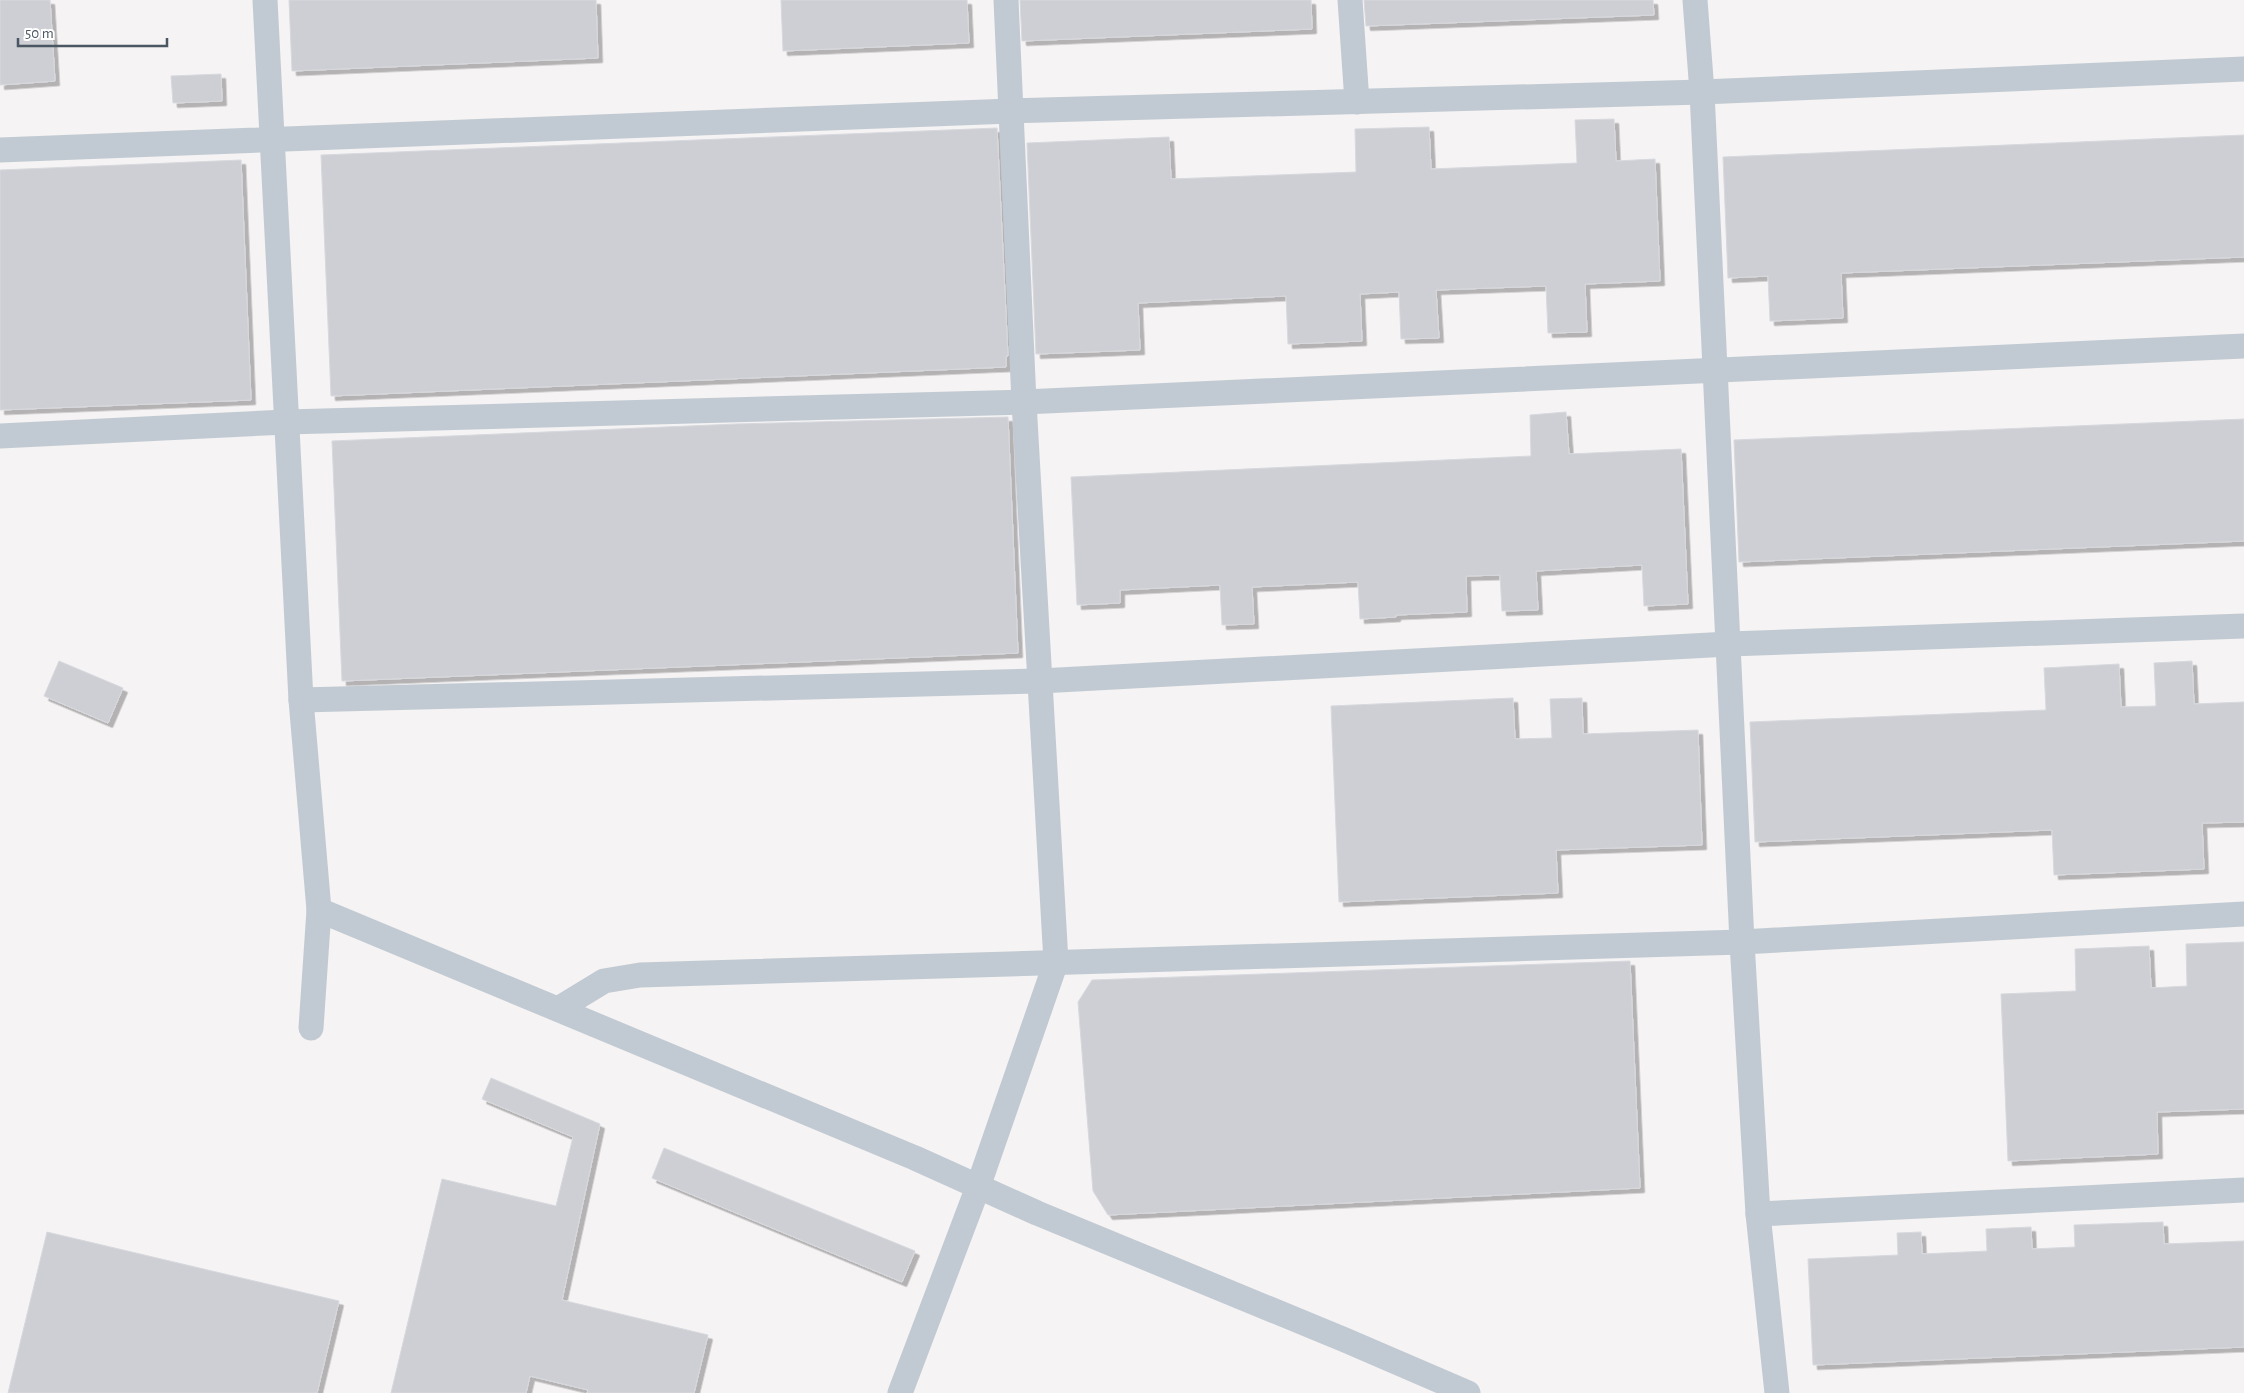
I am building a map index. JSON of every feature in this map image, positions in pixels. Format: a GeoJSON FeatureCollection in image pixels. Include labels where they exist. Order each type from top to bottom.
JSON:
{"type":"FeatureCollection","features":[{"type":"Feature","properties":{"kind":"street"},"geometry":{"type":"LineString","coordinates":[[265,0],[301,700],[319,910],[311,1028]]}},
{"type":"Feature","properties":{"kind":"street"},"geometry":{"type":"LineString","coordinates":[[900,1393],[978,1187],[1056,962],[1024,402],[1006,0]]}},
{"type":"Feature","properties":{"kind":"street"},"geometry":{"type":"LineString","coordinates":[[1350,0],[1357,102]]}},
{"type":"Feature","properties":{"kind":"street"},"geometry":{"type":"LineString","coordinates":[[1695,0],[1702,92],[1742,942],[1758,1214],[1777,1393]]}},
{"type":"Feature","properties":{"kind":"street"},"geometry":{"type":"LineString","coordinates":[[0,150],[1011,111],[1702,92],[2244,69]]}},
{"type":"Feature","properties":{"kind":"street"},"geometry":{"type":"LineString","coordinates":[[0,436],[286,422],[1024,402],[2244,346]]}},
{"type":"Feature","properties":{"kind":"street"},"geometry":{"type":"LineString","coordinates":[[301,700],[1040,681],[1729,644],[2244,626]]}},
{"type":"Feature","properties":{"kind":"street"},"geometry":{"type":"LineString","coordinates":[[319,910],[978,1187],[1037,1214],[1336,1336],[1468,1393]]}},
{"type":"Feature","properties":{"kind":"street"},"geometry":{"type":"LineString","coordinates":[[558,1010],[604,980],[640,975],[1742,942],[2244,914]]}},
{"type":"Feature","properties":{"kind":"street"},"geometry":{"type":"LineString","coordinates":[[1758,1214],[2244,1190]]}},
{"type":"Feature","properties":{"kind":"building"},"geometry":{"type":"Polygon","coordinates":[[[0,0],[50,0],[55,81],[0,85],[0,0]]]}},
{"type":"Feature","properties":{"kind":"building"},"geometry":{"type":"Polygon","coordinates":[[[289,0],[596,0],[598,58],[292,71],[289,0]]]}},
{"type":"Feature","properties":{"kind":"building"},"geometry":{"type":"Polygon","coordinates":[[[781,0],[967,0],[969,43],[783,51],[781,0]]]}},
{"type":"Feature","properties":{"kind":"building"},"geometry":{"type":"Polygon","coordinates":[[[1020,0],[1311,0],[1312,29],[1022,41],[1020,0]]]}},
{"type":"Feature","properties":{"kind":"building"},"geometry":{"type":"Polygon","coordinates":[[[1364,0],[1653,0],[1654,15],[1366,26],[1364,0]]]}},
{"type":"Feature","properties":{"kind":"building"},"geometry":{"type":"Polygon","coordinates":[[[221,74],[222,101],[173,103],[171,76],[221,74]]]}},
{"type":"Feature","properties":{"kind":"building"},"geometry":{"type":"Polygon","coordinates":[[[1614,119],[1616,161],[1655,159],[1660,281],[1585,284],[1587,332],[1548,333],[1546,286],[1436,290],[1439,338],[1401,339],[1399,292],[1360,294],[1362,341],[1288,344],[1286,296],[1138,303],[1140,350],[1036,354],[1027,143],[1169,137],[1171,179],[1356,172],[1355,129],[1429,127],[1431,169],[1577,163],[1575,120],[1614,119]]]}},
{"type":"Feature","properties":{"kind":"building"},"geometry":{"type":"Polygon","coordinates":[[[997,128],[1008,356],[1006,356],[1006,367],[331,396],[321,155],[997,128]]]}},
{"type":"Feature","properties":{"kind":"building"},"geometry":{"type":"Polygon","coordinates":[[[2244,135],[2244,257],[1841,273],[1843,318],[1770,321],[1768,276],[1728,278],[1723,157],[2244,135]]]}},
{"type":"Feature","properties":{"kind":"building"},"geometry":{"type":"Polygon","coordinates":[[[241,160],[251,400],[0,410],[0,170],[241,160]]]}},
{"type":"Feature","properties":{"kind":"building"},"geometry":{"type":"Polygon","coordinates":[[[1566,412],[1569,454],[1681,449],[1688,604],[1644,606],[1642,565],[1536,571],[1538,610],[1502,611],[1500,575],[1466,576],[1467,612],[1396,615],[1396,617],[1360,619],[1358,582],[1252,587],[1254,624],[1222,625],[1220,585],[1120,590],[1120,603],[1077,605],[1071,477],[1531,456],[1530,415],[1566,412]]]}},
{"type":"Feature","properties":{"kind":"building"},"geometry":{"type":"Polygon","coordinates":[[[1008,417],[1018,653],[342,681],[332,441],[736,424],[1008,417]]]}},
{"type":"Feature","properties":{"kind":"building"},"geometry":{"type":"Polygon","coordinates":[[[2244,419],[2244,541],[1739,562],[1734,440],[2244,419]]]}},
{"type":"Feature","properties":{"kind":"building"},"geometry":{"type":"Polygon","coordinates":[[[59,661],[123,688],[108,723],[44,696],[59,661]]]}},
{"type":"Feature","properties":{"kind":"building"},"geometry":{"type":"Polygon","coordinates":[[[2192,661],[2194,704],[2244,702],[2244,822],[2202,823],[2204,869],[2054,875],[2052,830],[1755,842],[1750,722],[2046,710],[2044,668],[2119,664],[2121,707],[2156,706],[2154,663],[2192,661]]]}},
{"type":"Feature","properties":{"kind":"building"},"geometry":{"type":"Polygon","coordinates":[[[1513,698],[1515,739],[1552,738],[1550,699],[1582,698],[1583,734],[1698,730],[1702,845],[1556,850],[1558,893],[1339,902],[1331,706],[1513,698]]]}},
{"type":"Feature","properties":{"kind":"building"},"geometry":{"type":"Polygon","coordinates":[[[2244,942],[2244,1109],[2157,1112],[2158,1154],[2008,1161],[2001,994],[2076,991],[2075,949],[2149,946],[2151,988],[2187,986],[2186,944],[2244,942]]]}},
{"type":"Feature","properties":{"kind":"building"},"geometry":{"type":"Polygon","coordinates":[[[1630,961],[1640,1188],[1108,1215],[1093,1191],[1078,1002],[1092,980],[1630,961]]]}},
{"type":"Feature","properties":{"kind":"building"},"geometry":{"type":"Polygon","coordinates":[[[491,1078],[600,1124],[562,1300],[708,1335],[694,1393],[587,1393],[588,1390],[530,1376],[526,1393],[391,1393],[442,1179],[556,1206],[573,1137],[482,1099],[491,1078]]]}},
{"type":"Feature","properties":{"kind":"building"},"geometry":{"type":"Polygon","coordinates":[[[664,1148],[915,1251],[902,1282],[652,1178],[664,1148]]]}},
{"type":"Feature","properties":{"kind":"building"},"geometry":{"type":"Polygon","coordinates":[[[2163,1222],[2164,1244],[2244,1241],[2244,1347],[1813,1365],[1808,1259],[1898,1255],[1897,1233],[1921,1232],[1922,1254],[1987,1251],[1986,1229],[2031,1227],[2032,1249],[2075,1247],[2074,1225],[2163,1222]]]}},
{"type":"Feature","properties":{"kind":"building"},"geometry":{"type":"Polygon","coordinates":[[[47,1232],[339,1301],[317,1393],[8,1393],[47,1232]]]}}]}
